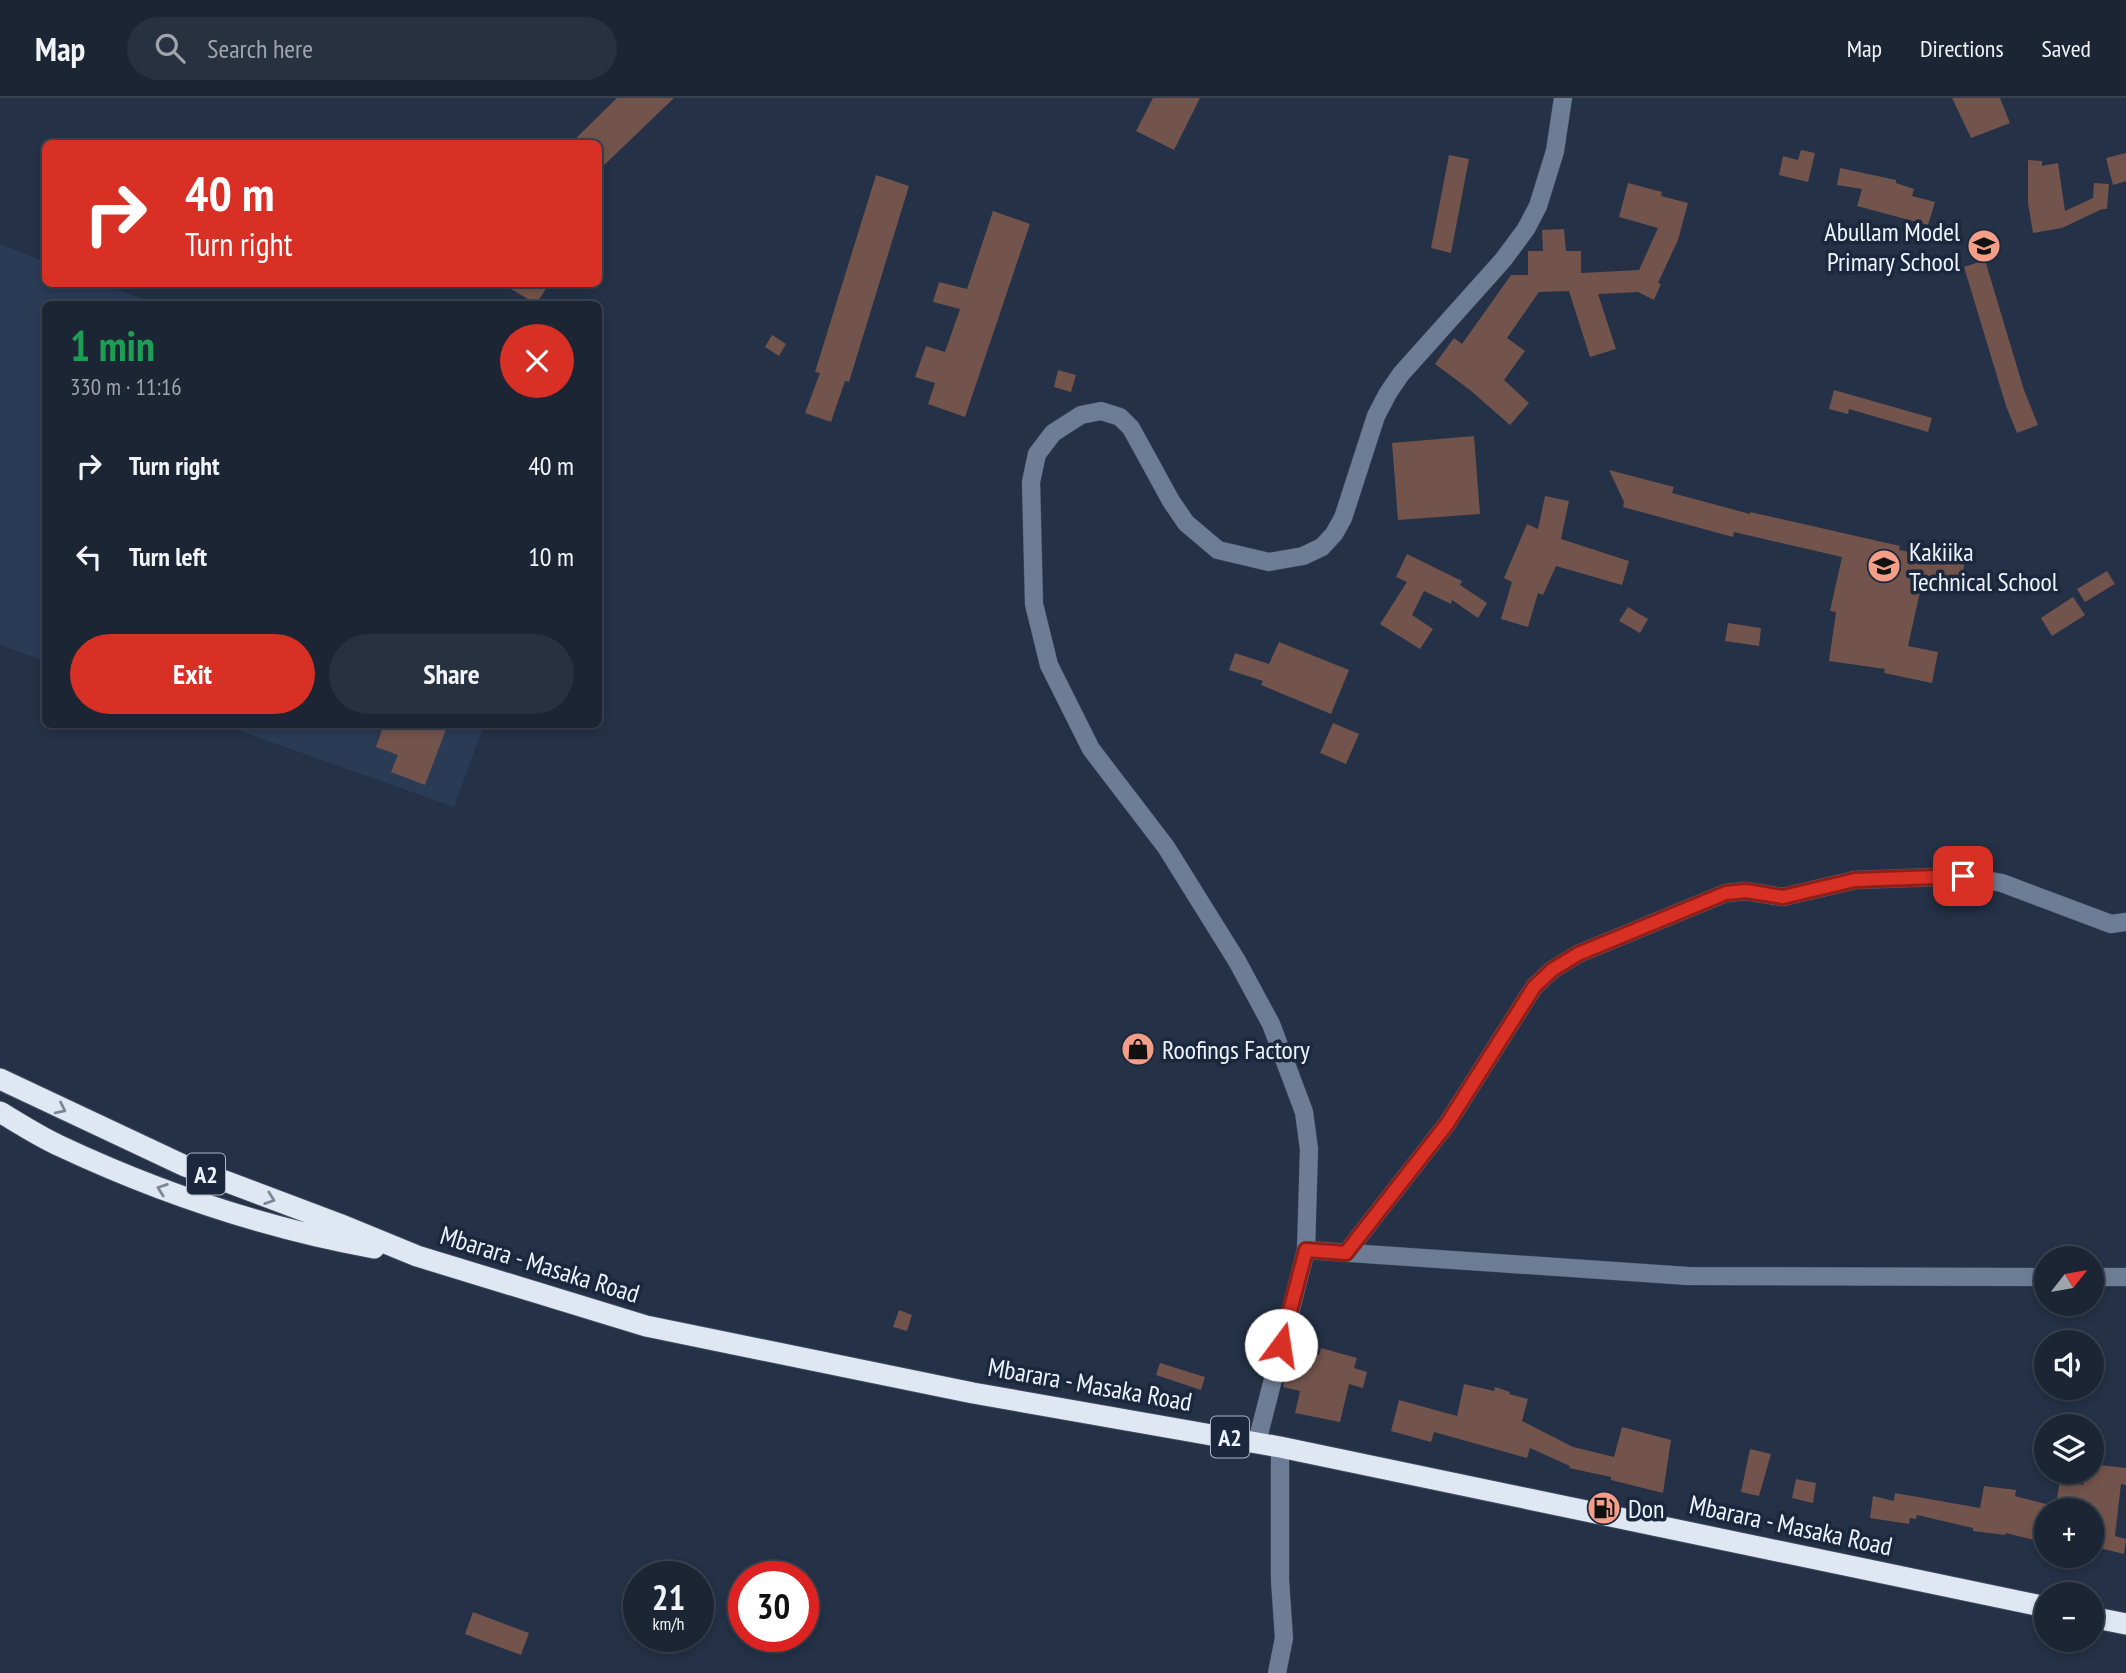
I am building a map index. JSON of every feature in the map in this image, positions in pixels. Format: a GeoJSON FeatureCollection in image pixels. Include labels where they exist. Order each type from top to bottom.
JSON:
{"type":"FeatureCollection","features":[{"type":"Feature","properties":{"kind":"highway","name":"Mbarara - Masaka Road"},"geometry":{"type":"LineString","coordinates":[[0,1079],[185,1166],[417,1256],[646,1326],[973,1393],[1257,1442],[2034,1604]]}},
{"type":"Feature","properties":{"kind":"highway","name":"Mbarara - Masaka Road"},"geometry":{"type":"LineString","coordinates":[[0,1112],[58,1146],[236,1216],[343,1243],[417,1256]]}},
{"type":"Feature","properties":{"kind":"highway"},"geometry":{"type":"LineString","coordinates":[[2104,1620],[2126,1624]]}},
{"type":"Feature","properties":{"kind":"street"},"geometry":{"type":"LineString","coordinates":[[1257,1442],[1306,1250],[1309,1149],[1304,1112],[1271,1024],[1237,961],[1166,847],[1091,749],[1049,665],[1034,604],[1031,482],[1037,454],[1053,433],[1081,415],[1101,411],[1120,417],[1131,428],[1171,502],[1186,523],[1219,550],[1269,562],[1303,556],[1322,547],[1343,518],[1376,416],[1388,393],[1401,374],[1503,260],[1526,229],[1538,206],[1555,150],[1563,98]]}},
{"type":"Feature","properties":{"kind":"street"},"geometry":{"type":"LineString","coordinates":[[1346,1253],[1447,1124],[1534,987],[1552,970],[1578,954],[1726,893],[1746,891],[1783,897],[1855,880],[1963,876],[2002,883],[2111,924],[2126,922]]}},
{"type":"Feature","properties":{"kind":"street"},"geometry":{"type":"LineString","coordinates":[[1306,1250],[1688,1276],[2034,1277]]}},
{"type":"Feature","properties":{"kind":"street"},"geometry":{"type":"LineString","coordinates":[[2104,1277],[2126,1277]]}},
{"type":"Feature","properties":{"kind":"street"},"geometry":{"type":"LineString","coordinates":[[1276,1673],[1284,1638],[1280,1580],[1280,1447]]}},
{"type":"Feature","properties":{"kind":"shaded area"},"geometry":{"type":"Polygon","coordinates":[[[0,244],[42,261],[42,287],[110,287],[149,301],[42,301],[42,660],[0,645],[0,244]]]}},
{"type":"Feature","properties":{"kind":"shaded area"},"geometry":{"type":"Polygon","coordinates":[[[231,728],[483,728],[454,807],[231,728]]]}},
{"type":"Feature","properties":{"kind":"building"},"geometry":{"type":"Polygon","coordinates":[[[617,98],[674,98],[602,167],[602,140],[574,140],[617,98]]]}},
{"type":"Feature","properties":{"kind":"building"},"geometry":{"type":"Polygon","coordinates":[[[1153,98],[1200,98],[1174,150],[1136,131],[1153,98]]]}},
{"type":"Feature","properties":{"kind":"building"},"geometry":{"type":"Polygon","coordinates":[[[1952,98],[2000,98],[2010,123],[1971,138],[1952,98]]]}},
{"type":"Feature","properties":{"kind":"building"},"geometry":{"type":"Polygon","coordinates":[[[1801,150],[1815,153],[1808,182],[1779,175],[1783,156],[1798,160],[1801,150]]]}},
{"type":"Feature","properties":{"kind":"building"},"geometry":{"type":"Polygon","coordinates":[[[2126,153],[2126,181],[2113,185],[2106,158],[2126,153]]]}},
{"type":"Feature","properties":{"kind":"building"},"geometry":{"type":"Polygon","coordinates":[[[1449,155],[1469,159],[1451,253],[1431,248],[1449,155]]]}},
{"type":"Feature","properties":{"kind":"building"},"geometry":{"type":"Polygon","coordinates":[[[2028,160],[2042,161],[2042,166],[2058,163],[2065,211],[2093,198],[2094,183],[2109,184],[2107,209],[2062,228],[2033,233],[2028,203],[2028,160]]]}},
{"type":"Feature","properties":{"kind":"building"},"geometry":{"type":"Polygon","coordinates":[[[1840,168],[1896,180],[1896,183],[1914,189],[1912,196],[1935,202],[1928,225],[1857,206],[1862,189],[1837,185],[1840,168]]]}},
{"type":"Feature","properties":{"kind":"building"},"geometry":{"type":"Polygon","coordinates":[[[876,175],[909,186],[849,382],[845,381],[831,422],[805,413],[820,373],[815,372],[876,175]]]}},
{"type":"Feature","properties":{"kind":"building"},"geometry":{"type":"Polygon","coordinates":[[[1628,183],[1662,192],[1661,196],[1688,203],[1678,240],[1658,283],[1661,284],[1654,300],[1638,292],[1598,294],[1616,349],[1590,357],[1569,291],[1539,292],[1507,338],[1525,351],[1504,380],[1529,403],[1510,425],[1435,364],[1454,338],[1462,344],[1511,275],[1528,275],[1528,251],[1543,251],[1542,230],[1564,229],[1566,251],[1581,251],[1581,273],[1639,270],[1658,228],[1619,217],[1628,183]]]}},
{"type":"Feature","properties":{"kind":"building"},"geometry":{"type":"Polygon","coordinates":[[[993,211],[1030,224],[965,417],[928,404],[935,383],[915,377],[926,346],[945,352],[960,309],[933,302],[939,282],[967,289],[993,211]]]}},
{"type":"Feature","properties":{"kind":"building"},"geometry":{"type":"Polygon","coordinates":[[[1985,260],[2024,390],[2038,425],[2017,433],[2006,406],[1964,267],[1985,260]]]}},
{"type":"Feature","properties":{"kind":"building"},"geometry":{"type":"Polygon","coordinates":[[[508,287],[547,287],[538,301],[531,301],[508,287]]]}},
{"type":"Feature","properties":{"kind":"building"},"geometry":{"type":"Polygon","coordinates":[[[772,335],[786,344],[779,356],[765,347],[772,335]]]}},
{"type":"Feature","properties":{"kind":"building"},"geometry":{"type":"Polygon","coordinates":[[[1058,370],[1076,375],[1071,392],[1054,387],[1058,370]]]}},
{"type":"Feature","properties":{"kind":"building"},"geometry":{"type":"Polygon","coordinates":[[[1834,390],[1932,418],[1928,432],[1849,409],[1848,414],[1829,409],[1834,390]]]}},
{"type":"Feature","properties":{"kind":"building"},"geometry":{"type":"Polygon","coordinates":[[[1474,436],[1480,514],[1398,520],[1392,443],[1474,436]]]}},
{"type":"Feature","properties":{"kind":"building"},"geometry":{"type":"Polygon","coordinates":[[[1609,470],[1674,487],[1672,493],[1750,514],[1900,546],[1899,550],[1965,562],[1960,586],[1923,578],[1908,646],[1938,652],[1932,683],[1884,673],[1885,669],[1829,661],[1836,612],[1830,611],[1842,557],[1734,532],[1733,537],[1623,507],[1624,502],[1609,470]]]}},
{"type":"Feature","properties":{"kind":"building"},"geometry":{"type":"Polygon","coordinates":[[[1545,496],[1569,501],[1561,539],[1629,561],[1622,585],[1556,566],[1543,595],[1538,593],[1528,627],[1501,619],[1512,582],[1504,578],[1527,524],[1538,529],[1545,496]]]}},
{"type":"Feature","properties":{"kind":"building"},"geometry":{"type":"Polygon","coordinates":[[[1407,554],[1462,581],[1460,585],[1487,603],[1478,618],[1452,600],[1451,604],[1424,591],[1412,615],[1433,629],[1420,649],[1380,624],[1407,582],[1396,577],[1407,554]]]}},
{"type":"Feature","properties":{"kind":"building"},"geometry":{"type":"Polygon","coordinates":[[[2107,571],[2115,584],[2085,602],[2077,589],[2107,571]]]}},
{"type":"Feature","properties":{"kind":"building"},"geometry":{"type":"Polygon","coordinates":[[[2073,597],[2085,615],[2052,636],[2041,618],[2073,597]]]}},
{"type":"Feature","properties":{"kind":"building"},"geometry":{"type":"Polygon","coordinates":[[[1628,607],[1648,619],[1640,633],[1619,621],[1628,607]]]}},
{"type":"Feature","properties":{"kind":"building"},"geometry":{"type":"Polygon","coordinates":[[[1728,623],[1761,628],[1759,646],[1725,641],[1728,623]]]}},
{"type":"Feature","properties":{"kind":"building"},"geometry":{"type":"Polygon","coordinates":[[[1279,642],[1349,670],[1331,714],[1261,685],[1263,681],[1229,670],[1235,653],[1269,664],[1279,642]]]}},
{"type":"Feature","properties":{"kind":"building"},"geometry":{"type":"Polygon","coordinates":[[[1333,723],[1359,734],[1346,764],[1320,753],[1333,723]]]}},
{"type":"Feature","properties":{"kind":"building"},"geometry":{"type":"Polygon","coordinates":[[[383,728],[446,728],[425,785],[391,772],[398,755],[376,747],[383,728]]]}},
{"type":"Feature","properties":{"kind":"building"},"geometry":{"type":"Polygon","coordinates":[[[899,1310],[912,1315],[907,1331],[893,1327],[899,1310]]]}},
{"type":"Feature","properties":{"kind":"building"},"geometry":{"type":"Polygon","coordinates":[[[1293,1348],[1319,1355],[1321,1348],[1357,1358],[1354,1368],[1367,1372],[1363,1388],[1349,1384],[1340,1422],[1295,1413],[1300,1391],[1283,1387],[1293,1348]]]}},
{"type":"Feature","properties":{"kind":"building"},"geometry":{"type":"Polygon","coordinates":[[[1160,1363],[1205,1377],[1201,1390],[1156,1375],[1160,1363]]]}},
{"type":"Feature","properties":{"kind":"building"},"geometry":{"type":"Polygon","coordinates":[[[1464,1384],[1494,1391],[1495,1387],[1528,1399],[1522,1421],[1573,1447],[1614,1457],[1622,1427],[1671,1440],[1663,1493],[1569,1468],[1570,1466],[1530,1448],[1527,1458],[1434,1432],[1431,1442],[1391,1431],[1399,1400],[1457,1416],[1464,1384]]]}},
{"type":"Feature","properties":{"kind":"building"},"geometry":{"type":"Polygon","coordinates":[[[1750,1449],[1771,1454],[1759,1496],[1741,1492],[1750,1449]]]}},
{"type":"Feature","properties":{"kind":"building"},"geometry":{"type":"Polygon","coordinates":[[[2104,1465],[2126,1468],[2126,1485],[2121,1484],[2115,1536],[2126,1539],[2124,1554],[2104,1549],[2104,1498],[2057,1498],[2059,1484],[2104,1484],[2104,1465]]]}},
{"type":"Feature","properties":{"kind":"building"},"geometry":{"type":"Polygon","coordinates":[[[1796,1479],[1816,1483],[1813,1503],[1792,1498],[1796,1479]]]}},
{"type":"Feature","properties":{"kind":"building"},"geometry":{"type":"Polygon","coordinates":[[[1984,1486],[2016,1490],[2015,1496],[2034,1501],[2034,1540],[2006,1533],[1973,1531],[1973,1528],[1917,1515],[1916,1519],[1910,1518],[1909,1524],[1870,1518],[1873,1496],[1894,1501],[1895,1493],[1980,1508],[1984,1486]]]}},
{"type":"Feature","properties":{"kind":"building"},"geometry":{"type":"Polygon","coordinates":[[[473,1612],[529,1633],[521,1655],[465,1634],[473,1612]]]}},
{"type":"Feature","properties":{"kind":"place","name":"Abullam Model Primary School"},"geometry":{"type":"Point","coordinates":[1984,246]}},
{"type":"Feature","properties":{"kind":"place","name":"Kakiika Technical School"},"geometry":{"type":"Point","coordinates":[1884,566]}},
{"type":"Feature","properties":{"kind":"place","name":"Roofings Factory"},"geometry":{"type":"Point","coordinates":[1138,1049]}},
{"type":"Feature","properties":{"kind":"place","name":"Don"},"geometry":{"type":"Point","coordinates":[1604,1508]}},
{"type":"Feature","properties":{"kind":"route"},"geometry":{"type":"LineString","coordinates":[[1281,1345],[1306,1250],[1346,1253],[1447,1124],[1534,987],[1552,970],[1578,954],[1726,893],[1746,891],[1783,897],[1855,880],[1963,876]]}}]}
